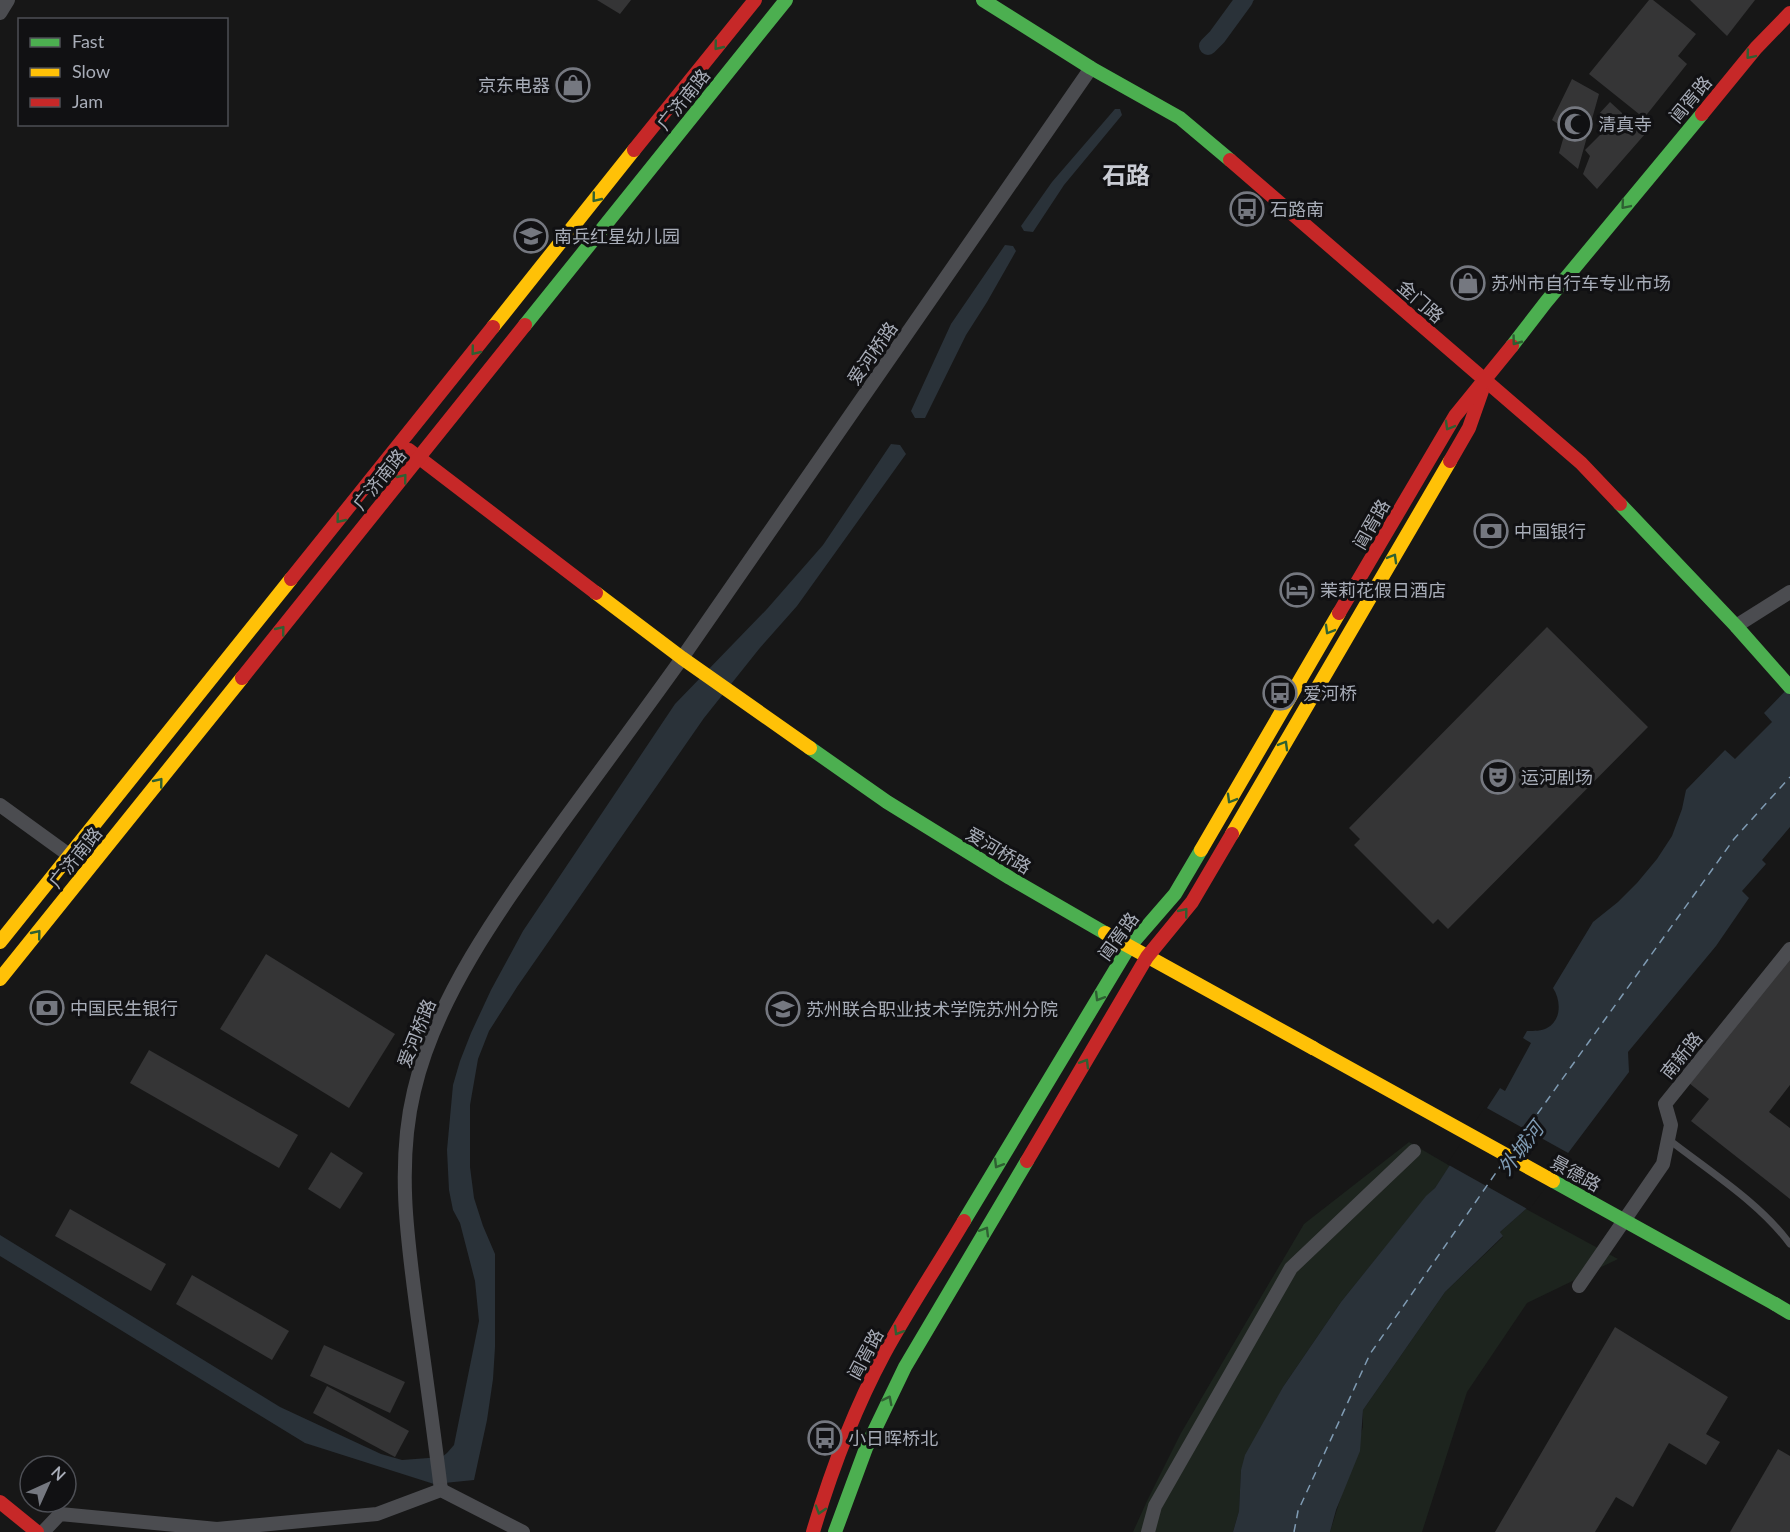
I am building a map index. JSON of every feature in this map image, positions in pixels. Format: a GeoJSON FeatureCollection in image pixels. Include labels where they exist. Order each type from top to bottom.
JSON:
{"type":"FeatureCollection","features":[{"type":"Feature","properties":{"kind":"main road","name":"广济南路"},"geometry":{"type":"LineString","coordinates":[[0,942],[754,0]]}},
{"type":"Feature","properties":{"kind":"main road","name":"广济南路"},"geometry":{"type":"LineString","coordinates":[[0,979],[786,0]]}},
{"type":"Feature","properties":{"kind":"main road","name":"金门路"},"geometry":{"type":"LineString","coordinates":[[983,0],[1091,68],[1170,112],[1193,128],[1581,463],[1736,626],[1790,687]]}},
{"type":"Feature","properties":{"kind":"main road","name":"阊胥路"},"geometry":{"type":"LineString","coordinates":[[813,1532],[828,1483],[851,1423],[884,1354],[1129,947],[1174,894],[1455,416],[1756,48],[1790,12]]}},
{"type":"Feature","properties":{"kind":"main road","name":"阊胥路"},"geometry":{"type":"LineString","coordinates":[[835,1532],[872,1432],[905,1367],[1147,957],[1198,892],[1469,428],[1486,380]]}},
{"type":"Feature","properties":{"kind":"main road","name":"爱河桥路"},"geometry":{"type":"LineString","coordinates":[[400,444],[686,662],[847,775],[920,823],[1129,947],[1313,1048]]}},
{"type":"Feature","properties":{"kind":"main road","name":"景德路"},"geometry":{"type":"LineString","coordinates":[[1313,1048],[1790,1313]]}},
{"type":"Feature","properties":{"kind":"main road"},"geometry":{"type":"LineString","coordinates":[[0,1502],[37,1532]]}},
{"type":"Feature","properties":{"kind":"street"},"geometry":{"type":"LineString","coordinates":[[0,13],[8,0]]}},
{"type":"Feature","properties":{"kind":"street","name":"爱河桥路"},"geometry":{"type":"LineString","coordinates":[[441,1488],[414,1285],[404,1172],[408,1122],[423,1060],[449,999],[494,920],[532,864],[686,662],[1091,68]]}},
{"type":"Feature","properties":{"kind":"street"},"geometry":{"type":"LineString","coordinates":[[1736,626],[1790,592]]}},
{"type":"Feature","properties":{"kind":"street"},"geometry":{"type":"LineString","coordinates":[[0,805],[69,855]]}},
{"type":"Feature","properties":{"kind":"street","name":"南新路"},"geometry":{"type":"LineString","coordinates":[[1579,1286],[1663,1164],[1671,1125],[1665,1104],[1790,949]]}},
{"type":"Feature","properties":{"kind":"street"},"geometry":{"type":"LineString","coordinates":[[1148,1532],[1155,1506],[1291,1268],[1414,1151]]}},
{"type":"Feature","properties":{"kind":"street"},"geometry":{"type":"LineString","coordinates":[[43,1532],[60,1514],[217,1529],[377,1514],[441,1488],[523,1532]]}},
{"type":"Feature","properties":{"kind":"lane"},"geometry":{"type":"LineString","coordinates":[[1668,1139],[1758,1209],[1779,1229],[1790,1244]]}},
{"type":"Feature","properties":{"kind":"shaded area"},"geometry":{"type":"Polygon","coordinates":[[[1409,1142],[1450,1166],[1435,1188],[1341,1302],[1283,1387],[1241,1470],[1239,1511],[1233,1532],[1133,1532],[1181,1433],[1304,1224],[1409,1142]]]}},
{"type":"Feature","properties":{"kind":"shaded area"},"geometry":{"type":"Polygon","coordinates":[[[1526,1209],[1618,1259],[1527,1303],[1467,1392],[1422,1532],[1330,1532],[1363,1427],[1363,1410],[1445,1292],[1503,1237],[1500,1232],[1526,1209]]]}},
{"type":"Feature","properties":{"kind":"water"},"geometry":{"type":"Polygon","coordinates":[[[1234,0],[1254,0],[1221,41],[1213,42],[1210,34],[1234,0]]]}},
{"type":"Feature","properties":{"kind":"water"},"geometry":{"type":"Polygon","coordinates":[[[1115,109],[1120,109],[1122,115],[1064,185],[1033,232],[1024,231],[1021,226],[1052,182],[1115,109]]]}},
{"type":"Feature","properties":{"kind":"water"},"geometry":{"type":"Polygon","coordinates":[[[1005,245],[1013,246],[1016,251],[966,335],[925,418],[915,418],[911,411],[951,324],[1005,245]]]}},
{"type":"Feature","properties":{"kind":"water"},"geometry":{"type":"Polygon","coordinates":[[[891,444],[900,445],[906,454],[797,606],[704,718],[517,987],[489,1031],[478,1059],[470,1105],[470,1167],[474,1198],[495,1254],[495,1347],[487,1420],[474,1480],[434,1484],[305,1443],[0,1256],[0,1235],[280,1407],[381,1454],[402,1460],[442,1457],[447,1453],[454,1445],[479,1321],[475,1281],[449,1190],[447,1150],[453,1085],[471,1033],[523,931],[675,704],[767,609],[823,545],[891,444]]]}},
{"type":"Feature","properties":{"kind":"water","name":"外城河"},"geometry":{"type":"Polygon","coordinates":[[[1790,686],[1790,827],[1762,860],[1766,864],[1742,891],[1749,898],[1716,946],[1628,1052],[1629,1072],[1526,1209],[1500,1232],[1503,1236],[1445,1292],[1363,1410],[1360,1451],[1336,1510],[1330,1532],[1233,1532],[1239,1511],[1241,1470],[1245,1455],[1283,1387],[1341,1302],[1426,1196],[1435,1188],[1500,1088],[1505,1091],[1531,1043],[1523,1038],[1527,1031],[1545,1029],[1555,1020],[1559,1004],[1553,988],[1593,922],[1618,902],[1657,859],[1672,836],[1686,790],[1725,750],[1735,759],[1772,722],[1764,713],[1790,686]]]}},
{"type":"Feature","properties":{"kind":"pier"},"geometry":{"type":"Polygon","coordinates":[[[1485,1107],[1570,1154],[1529,1210],[1447,1164],[1485,1107]]]}},
{"type":"Feature","properties":{"kind":"building"},"geometry":{"type":"Polygon","coordinates":[[[597,0],[631,0],[620,14],[597,0]]]}},
{"type":"Feature","properties":{"kind":"building"},"geometry":{"type":"Polygon","coordinates":[[[1649,0],[1653,0],[1696,34],[1678,56],[1687,64],[1644,118],[1589,74],[1649,0]]]}},
{"type":"Feature","properties":{"kind":"building"},"geometry":{"type":"Polygon","coordinates":[[[1690,0],[1755,0],[1727,36],[1690,0]]]}},
{"type":"Feature","properties":{"kind":"building","name":"清真寺"},"geometry":{"type":"Polygon","coordinates":[[[1572,79],[1599,94],[1578,169],[1559,153],[1566,129],[1552,120],[1572,79]]]}},
{"type":"Feature","properties":{"kind":"building"},"geometry":{"type":"Polygon","coordinates":[[[1610,102],[1645,134],[1597,189],[1583,174],[1590,156],[1585,150],[1604,131],[1598,124],[1602,120],[1598,115],[1610,102]]]}},
{"type":"Feature","properties":{"kind":"building","name":"运河剧场"},"geometry":{"type":"Polygon","coordinates":[[[1547,627],[1648,727],[1448,929],[1438,919],[1433,924],[1354,845],[1360,839],[1349,828],[1547,627]]]}},
{"type":"Feature","properties":{"kind":"building"},"geometry":{"type":"Polygon","coordinates":[[[266,954],[395,1034],[349,1108],[220,1029],[266,954]]]}},
{"type":"Feature","properties":{"kind":"building"},"geometry":{"type":"Polygon","coordinates":[[[1790,955],[1790,1085],[1769,1112],[1790,1128],[1790,1199],[1691,1121],[1709,1099],[1689,1083],[1790,955]]]}},
{"type":"Feature","properties":{"kind":"building"},"geometry":{"type":"Polygon","coordinates":[[[149,1050],[298,1135],[279,1168],[130,1083],[149,1050]]]}},
{"type":"Feature","properties":{"kind":"building"},"geometry":{"type":"Polygon","coordinates":[[[331,1152],[363,1173],[340,1209],[308,1189],[331,1152]]]}},
{"type":"Feature","properties":{"kind":"building"},"geometry":{"type":"Polygon","coordinates":[[[70,1209],[166,1264],[151,1291],[55,1236],[70,1209]]]}},
{"type":"Feature","properties":{"kind":"building"},"geometry":{"type":"Polygon","coordinates":[[[192,1275],[289,1331],[272,1360],[176,1304],[192,1275]]]}},
{"type":"Feature","properties":{"kind":"building"},"geometry":{"type":"Polygon","coordinates":[[[1615,1327],[1728,1397],[1706,1434],[1720,1442],[1706,1465],[1669,1443],[1633,1507],[1616,1497],[1595,1532],[1495,1532],[1615,1327]]]}},
{"type":"Feature","properties":{"kind":"building"},"geometry":{"type":"Polygon","coordinates":[[[324,1345],[405,1382],[390,1413],[310,1376],[324,1345]]]}},
{"type":"Feature","properties":{"kind":"building"},"geometry":{"type":"Polygon","coordinates":[[[327,1386],[409,1431],[395,1457],[313,1413],[327,1386]]]}},
{"type":"Feature","properties":{"kind":"building"},"geometry":{"type":"Polygon","coordinates":[[[1778,1449],[1790,1456],[1790,1532],[1730,1532],[1778,1449]]]}},
{"type":"Feature","properties":{"kind":"waterway"},"geometry":{"type":"LineString","coordinates":[[1208,46],[1244,0]]}},
{"type":"Feature","properties":{"kind":"ferry route"},"geometry":{"type":"LineString","coordinates":[[1513,1148],[1734,839],[1790,777]]}},
{"type":"Feature","properties":{"kind":"ferry route"},"geometry":{"type":"LineString","coordinates":[[1294,1532],[1298,1511],[1370,1354],[1502,1164]]}},
{"type":"Feature","properties":{"kind":"traffic: fast"},"geometry":{"type":"LineString","coordinates":[[525,325],[786,0]]}},
{"type":"Feature","properties":{"kind":"traffic: fast"},"geometry":{"type":"LineString","coordinates":[[983,0],[1091,68],[1180,118],[1230,160]]}},
{"type":"Feature","properties":{"kind":"traffic: fast"},"geometry":{"type":"LineString","coordinates":[[1512,346],[1702,114]]}},
{"type":"Feature","properties":{"kind":"traffic: fast"},"geometry":{"type":"LineString","coordinates":[[1620,504],[1736,626],[1790,687]]}},
{"type":"Feature","properties":{"kind":"traffic: fast"},"geometry":{"type":"LineString","coordinates":[[810,748],[887,802],[1105,933]]}},
{"type":"Feature","properties":{"kind":"traffic: fast"},"geometry":{"type":"LineString","coordinates":[[964,1221],[1129,947],[1175,894],[1201,850]]}},
{"type":"Feature","properties":{"kind":"traffic: fast"},"geometry":{"type":"LineString","coordinates":[[835,1532],[866,1448],[905,1367],[1027,1161]]}},
{"type":"Feature","properties":{"kind":"traffic: fast"},"geometry":{"type":"LineString","coordinates":[[1553,1181],[1775,1304]]}},
{"type":"Feature","properties":{"kind":"traffic: fast"},"geometry":{"type":"LineString","coordinates":[[1775,1304],[1790,1313]]}},
{"type":"Feature","properties":{"kind":"traffic: slow"},"geometry":{"type":"LineString","coordinates":[[493,327],[634,150]]}},
{"type":"Feature","properties":{"kind":"traffic: slow"},"geometry":{"type":"LineString","coordinates":[[1232,834],[1450,461]]}},
{"type":"Feature","properties":{"kind":"traffic: slow"},"geometry":{"type":"LineString","coordinates":[[0,942],[291,579]]}},
{"type":"Feature","properties":{"kind":"traffic: slow"},"geometry":{"type":"LineString","coordinates":[[596,593],[682,658],[810,748]]}},
{"type":"Feature","properties":{"kind":"traffic: slow"},"geometry":{"type":"LineString","coordinates":[[1201,850],[1339,613]]}},
{"type":"Feature","properties":{"kind":"traffic: slow"},"geometry":{"type":"LineString","coordinates":[[0,979],[242,678]]}},
{"type":"Feature","properties":{"kind":"traffic: slow"},"geometry":{"type":"LineString","coordinates":[[1105,933],[1313,1048]]}},
{"type":"Feature","properties":{"kind":"traffic: slow"},"geometry":{"type":"LineString","coordinates":[[1313,1048],[1553,1181]]}},
{"type":"Feature","properties":{"kind":"traffic: jam"},"geometry":{"type":"LineString","coordinates":[[634,150],[755,0]]}},
{"type":"Feature","properties":{"kind":"traffic: jam"},"geometry":{"type":"LineString","coordinates":[[1702,114],[1756,48],[1790,13]]}},
{"type":"Feature","properties":{"kind":"traffic: jam"},"geometry":{"type":"LineString","coordinates":[[1230,160],[1581,463],[1620,504]]}},
{"type":"Feature","properties":{"kind":"traffic: jam"},"geometry":{"type":"LineString","coordinates":[[242,678],[525,325]]}},
{"type":"Feature","properties":{"kind":"traffic: jam"},"geometry":{"type":"LineString","coordinates":[[291,579],[493,327]]}},
{"type":"Feature","properties":{"kind":"traffic: jam"},"geometry":{"type":"LineString","coordinates":[[1339,613],[1455,416],[1512,346]]}},
{"type":"Feature","properties":{"kind":"traffic: jam"},"geometry":{"type":"LineString","coordinates":[[1450,461],[1469,428],[1482,391]]}},
{"type":"Feature","properties":{"kind":"traffic: jam"},"geometry":{"type":"LineString","coordinates":[[409,450],[596,593]]}},
{"type":"Feature","properties":{"kind":"traffic: jam"},"geometry":{"type":"LineString","coordinates":[[1027,1161],[1147,957],[1192,902],[1232,834]]}},
{"type":"Feature","properties":{"kind":"traffic: jam"},"geometry":{"type":"LineString","coordinates":[[813,1532],[844,1441],[873,1375],[903,1320],[964,1221]]}},
{"type":"Feature","properties":{"kind":"traffic: jam"},"geometry":{"type":"LineString","coordinates":[[0,1502],[37,1532]]}},
{"type":"Feature","properties":{"kind":"place","name":"京东电器"},"geometry":{"type":"Point","coordinates":[573,85]}},
{"type":"Feature","properties":{"kind":"place","name":"清真寺"},"geometry":{"type":"Point","coordinates":[1575,124]}},
{"type":"Feature","properties":{"kind":"place","name":"石路南"},"geometry":{"type":"Point","coordinates":[1247,209]}},
{"type":"Feature","properties":{"kind":"place","name":"南兵红星幼儿园"},"geometry":{"type":"Point","coordinates":[531,236]}},
{"type":"Feature","properties":{"kind":"place","name":"苏州市自行车专业市场"},"geometry":{"type":"Point","coordinates":[1468,283]}},
{"type":"Feature","properties":{"kind":"place","name":"中国银行"},"geometry":{"type":"Point","coordinates":[1491,531]}},
{"type":"Feature","properties":{"kind":"place","name":"茉莉花假日酒店"},"geometry":{"type":"Point","coordinates":[1297,590]}},
{"type":"Feature","properties":{"kind":"place","name":"爱河桥"},"geometry":{"type":"Point","coordinates":[1280,693]}},
{"type":"Feature","properties":{"kind":"place","name":"运河剧场"},"geometry":{"type":"Point","coordinates":[1498,777]}},
{"type":"Feature","properties":{"kind":"place","name":"中国民生银行"},"geometry":{"type":"Point","coordinates":[47,1008]}},
{"type":"Feature","properties":{"kind":"place","name":"苏州联合职业技术学院苏州分院"},"geometry":{"type":"Point","coordinates":[783,1009]}},
{"type":"Feature","properties":{"kind":"place","name":"小日晖桥北"},"geometry":{"type":"Point","coordinates":[825,1438]}},
{"type":"Feature","properties":{"kind":"district","name":"石路"},"geometry":{"type":"Point","coordinates":[1126,174]}}]}
